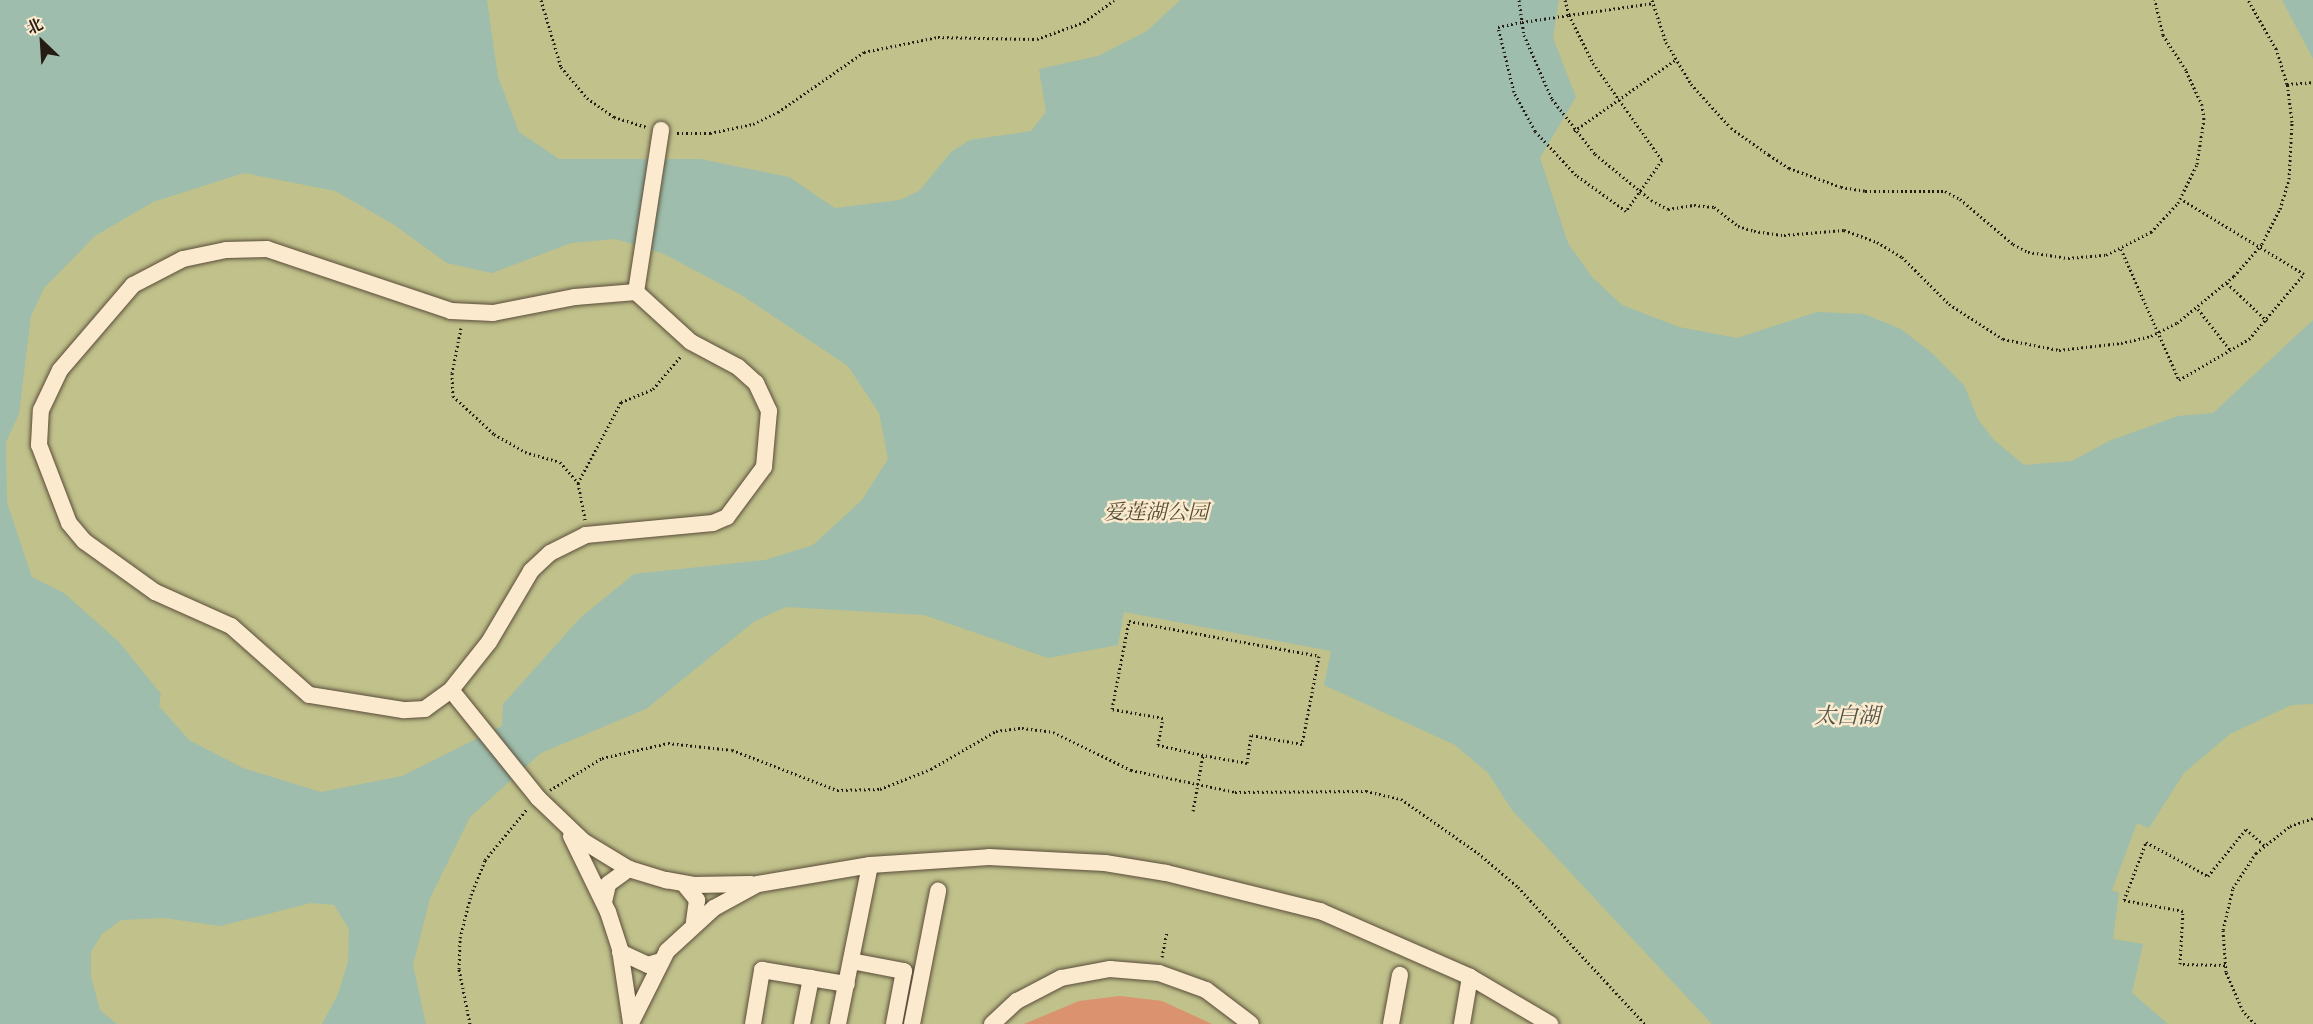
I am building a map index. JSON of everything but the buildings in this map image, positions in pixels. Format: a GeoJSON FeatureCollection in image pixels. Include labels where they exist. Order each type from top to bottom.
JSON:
{"type":"FeatureCollection","features":[{"type":"Feature","properties":{"kind":"street"},"geometry":{"type":"LineString","coordinates":[[636,292],[661,130]]}},
{"type":"Feature","properties":{"kind":"street"},"geometry":{"type":"LineString","coordinates":[[267,249],[430,306],[464,312],[493,313],[575,297],[636,292],[691,342],[738,367],[756,383],[769,411],[764,467],[727,517],[713,523],[586,535],[550,553],[531,571],[489,642],[451,690],[425,709],[403,710],[309,695],[231,626],[155,592],[84,541],[69,523],[48,475],[38,428],[41,410],[60,370],[120,297],[151,274],[183,260],[226,250],[267,249]]}},
{"type":"Feature","properties":{"kind":"street"},"geometry":{"type":"LineString","coordinates":[[451,690],[538,798],[567,829],[629,869],[684,884],[758,884],[870,865],[989,857],[1105,863],[1166,873],[1320,911],[1470,977],[1550,1024]]}},
{"type":"Feature","properties":{"kind":"street"},"geometry":{"type":"LineString","coordinates":[[567,829],[604,902],[620,952],[632,1022]]}},
{"type":"Feature","properties":{"kind":"street"},"geometry":{"type":"LineString","coordinates":[[838,1024],[870,865]]}},
{"type":"Feature","properties":{"kind":"street"},"geometry":{"type":"LineString","coordinates":[[604,902],[608,884],[629,869]]}},
{"type":"Feature","properties":{"kind":"street"},"geometry":{"type":"LineString","coordinates":[[684,884],[697,900],[694,922]]}},
{"type":"Feature","properties":{"kind":"street"},"geometry":{"type":"LineString","coordinates":[[632,1022],[661,961],[694,922],[758,884]]}},
{"type":"Feature","properties":{"kind":"street"},"geometry":{"type":"LineString","coordinates":[[912,1024],[938,891]]}},
{"type":"Feature","properties":{"kind":"street"},"geometry":{"type":"LineString","coordinates":[[620,952],[648,965],[661,961]]}},
{"type":"Feature","properties":{"kind":"street"},"geometry":{"type":"LineString","coordinates":[[851,961],[904,971],[894,1024]]}},
{"type":"Feature","properties":{"kind":"street"},"geometry":{"type":"LineString","coordinates":[[992,1024],[1017,1001],[1062,978],[1110,969],[1159,973],[1206,990],[1251,1024]]}},
{"type":"Feature","properties":{"kind":"street"},"geometry":{"type":"LineString","coordinates":[[753,1024],[762,970],[847,984]]}},
{"type":"Feature","properties":{"kind":"street"},"geometry":{"type":"LineString","coordinates":[[1391,1024],[1400,975]]}},
{"type":"Feature","properties":{"kind":"street"},"geometry":{"type":"LineString","coordinates":[[1462,1024],[1470,977]]}},
{"type":"Feature","properties":{"kind":"street"},"geometry":{"type":"LineString","coordinates":[[802,1024],[811,978]]}},
{"type":"Feature","properties":{"kind":"path"},"geometry":{"type":"LineString","coordinates":[[541,0],[561,66],[588,98],[614,117],[682,135],[710,133],[753,124],[778,112],[864,52],[938,37],[1037,39],[1084,22],[1114,0]]}},
{"type":"Feature","properties":{"kind":"path"},"geometry":{"type":"LineString","coordinates":[[1519,0],[1522,22],[1537,70],[1574,132],[1640,191],[1668,209],[1694,205],[1714,207],[1738,226],[1754,231],[1784,235],[1844,230],[1878,242],[1902,257],[1949,304],[2003,339],[2060,350],[2121,343],[2158,332],[2198,309],[2227,283],[2259,247],[2280,209],[2289,179],[2292,122],[2287,84],[2276,49],[2248,0]]}},
{"type":"Feature","properties":{"kind":"path"},"geometry":{"type":"LineString","coordinates":[[1565,0],[1569,15],[1617,101],[1662,160],[1626,211],[1576,175],[1535,131],[1514,92],[1498,27],[1522,22],[1569,15],[1653,1],[1676,60],[1709,108],[1748,141],[1790,168],[1824,182],[1865,191],[1945,191],[1960,199],[2013,244],[2048,257],[2089,258],[2121,249],[2151,232],[2181,199],[2197,164],[2204,119],[2198,92],[2163,35],[2155,0]]}},
{"type":"Feature","properties":{"kind":"path"},"geometry":{"type":"LineString","coordinates":[[1574,132],[1676,60]]}},
{"type":"Feature","properties":{"kind":"path"},"geometry":{"type":"LineString","coordinates":[[2287,84],[2313,82]]}},
{"type":"Feature","properties":{"kind":"path"},"geometry":{"type":"LineString","coordinates":[[2121,249],[2179,380],[2231,351],[2267,321],[2304,274],[2181,199]]}},
{"type":"Feature","properties":{"kind":"path"},"geometry":{"type":"LineString","coordinates":[[2227,283],[2267,321]]}},
{"type":"Feature","properties":{"kind":"path"},"geometry":{"type":"LineString","coordinates":[[2198,309],[2231,351]]}},
{"type":"Feature","properties":{"kind":"path"},"geometry":{"type":"LineString","coordinates":[[464,312],[452,373],[453,396],[494,435],[525,452],[560,462],[578,483],[583,494],[586,535]]}},
{"type":"Feature","properties":{"kind":"path"},"geometry":{"type":"LineString","coordinates":[[578,483],[621,402],[653,389],[691,342]]}},
{"type":"Feature","properties":{"kind":"path"},"geometry":{"type":"LineString","coordinates":[[1129,621],[1319,656],[1302,744],[1251,735],[1247,763],[1203,755],[1158,746],[1163,718],[1112,709],[1129,621]]}},
{"type":"Feature","properties":{"kind":"path"},"geometry":{"type":"LineString","coordinates":[[470,1024],[459,969],[460,938],[471,895],[485,860],[538,798],[602,759],[633,748],[668,744],[732,750],[837,790],[880,789],[931,769],[996,731],[1022,728],[1053,732],[1131,770],[1198,784],[1268,795],[1366,791],[1401,800],[1478,853],[1518,887],[1645,1024]]}},
{"type":"Feature","properties":{"kind":"path"},"geometry":{"type":"LineString","coordinates":[[1192,811],[1203,755]]}},
{"type":"Feature","properties":{"kind":"path"},"geometry":{"type":"LineString","coordinates":[[2255,1024],[2243,1011],[2225,965],[2223,930],[2233,888],[2265,846],[2290,826],[2313,818]]}},
{"type":"Feature","properties":{"kind":"path"},"geometry":{"type":"LineString","coordinates":[[2225,965],[2180,964],[2183,911],[2124,900],[2146,842],[2208,876],[2246,829],[2265,846]]}},
{"type":"Feature","properties":{"kind":"path"},"geometry":{"type":"LineString","coordinates":[[1159,973],[1167,932]]}},
{"type":"Feature","properties":{"kind":"green space","name":"爱莲湖公园"},"geometry":{"type":"Polygon","coordinates":[[[0,0],[2313,0],[2313,1024],[0,1024],[0,0]]]}},
{"type":"Feature","properties":{"kind":"water","name":"太白湖"},"geometry":{"type":"Polygon","coordinates":[[[0,0],[487,0],[498,77],[519,132],[559,159],[700,159],[789,177],[835,208],[900,200],[919,191],[951,152],[970,140],[1031,131],[1046,112],[1039,69],[1098,56],[1147,31],[1180,0],[1559,0],[1553,38],[1576,97],[1540,158],[1568,243],[1592,277],[1622,305],[1679,327],[1737,338],[1817,312],[1864,314],[1901,329],[1933,354],[1964,385],[1978,419],[1993,439],[2024,465],[2072,461],[2109,441],[2178,416],[2213,413],[2313,320],[2313,704],[2292,705],[2230,734],[2184,773],[2149,828],[2137,823],[2112,890],[2119,893],[2113,939],[2143,944],[2132,993],[2168,1024],[1712,1024],[1512,810],[1488,773],[1455,745],[1324,685],[1331,651],[1124,612],[1118,645],[1048,658],[924,615],[786,607],[755,621],[646,709],[541,753],[470,817],[430,898],[413,965],[426,1024],[322,1024],[338,994],[348,962],[349,929],[334,905],[311,903],[220,926],[164,918],[121,920],[102,934],[91,952],[91,977],[100,1010],[117,1024],[0,1024],[0,0]],[[244,173],[153,202],[95,236],[44,288],[31,316],[19,414],[6,442],[7,502],[32,577],[64,593],[119,642],[161,694],[159,706],[189,740],[243,768],[321,792],[402,776],[502,726],[503,704],[580,618],[634,574],[765,560],[813,545],[862,500],[888,459],[879,413],[848,366],[743,296],[664,254],[616,239],[571,243],[492,273],[447,263],[393,224],[335,191],[244,173]]]}},
{"type":"Feature","properties":{"kind":"water"},"geometry":{"type":"Polygon","coordinates":[[[2282,0],[2313,0],[2313,59],[2282,0]]]}}]}
